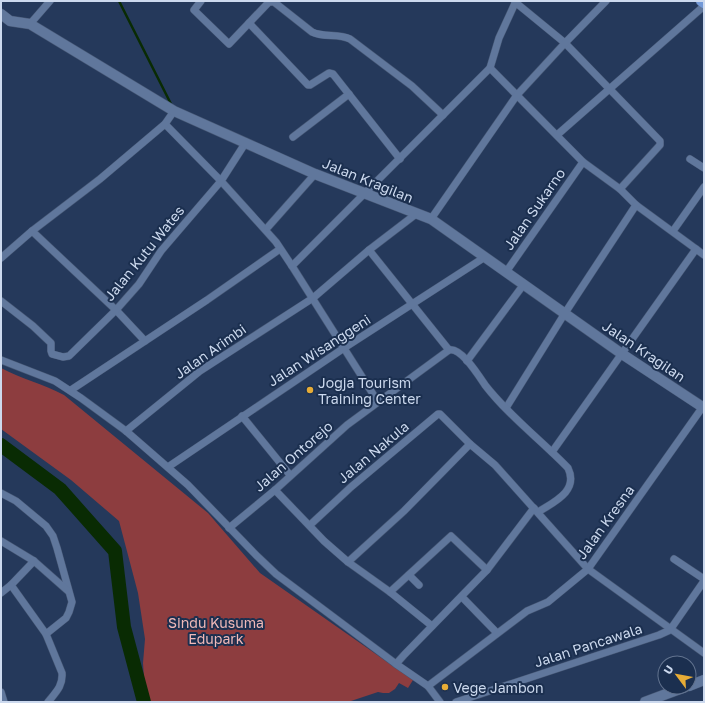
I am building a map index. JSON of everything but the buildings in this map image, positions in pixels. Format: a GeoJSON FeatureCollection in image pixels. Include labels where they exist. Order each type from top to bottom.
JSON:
{"type":"FeatureCollection","features":[{"type":"Feature","properties":{"kind":"main road"},"geometry":{"type":"LineString","coordinates":[[701,1],[704,5]]}},
{"type":"Feature","properties":{"kind":"street"},"geometry":{"type":"LineString","coordinates":[[30,24],[50,1]]}},
{"type":"Feature","properties":{"kind":"street"},"geometry":{"type":"LineString","coordinates":[[201,1],[194,10],[229,44],[269,2],[274,2],[312,32],[341,36],[350,39],[412,86],[443,115]]}},
{"type":"Feature","properties":{"kind":"street"},"geometry":{"type":"LineString","coordinates":[[431,219],[517,96],[565,43],[606,1]]}},
{"type":"Feature","properties":{"kind":"street"},"geometry":{"type":"LineString","coordinates":[[292,266],[490,68],[499,38],[515,2],[565,43],[660,141],[660,145],[620,189]]}},
{"type":"Feature","properties":{"kind":"street"},"geometry":{"type":"LineString","coordinates":[[557,135],[704,5]]}},
{"type":"Feature","properties":{"kind":"street","name":"Jalan Kragilan"},"geometry":{"type":"LineString","coordinates":[[1,14],[10,21],[30,24],[174,111],[315,174],[431,219],[622,354],[704,407]]}},
{"type":"Feature","properties":{"kind":"street"},"geometry":{"type":"LineString","coordinates":[[249,23],[308,85],[331,73],[400,159]]}},
{"type":"Feature","properties":{"kind":"street"},"geometry":{"type":"LineString","coordinates":[[490,68],[583,162],[620,189],[636,205],[704,255]]}},
{"type":"Feature","properties":{"kind":"street"},"geometry":{"type":"LineString","coordinates":[[293,137],[349,94]]}},
{"type":"Feature","properties":{"kind":"street"},"geometry":{"type":"LineString","coordinates":[[1,258],[32,231],[100,179],[165,124],[174,111]]}},
{"type":"Feature","properties":{"kind":"street"},"geometry":{"type":"LineString","coordinates":[[165,124],[221,181],[266,231],[280,249],[313,298],[378,402]]}},
{"type":"Feature","properties":{"kind":"street","name":"Jalan Kutu Wates"},"geometry":{"type":"LineString","coordinates":[[1,301],[33,326],[51,343],[52,353],[63,357],[69,356],[116,310],[139,284],[154,260],[221,181],[246,142]]}},
{"type":"Feature","properties":{"kind":"street"},"geometry":{"type":"LineString","coordinates":[[690,159],[704,168]]}},
{"type":"Feature","properties":{"kind":"street","name":"Jalan Sukarno"},"geometry":{"type":"LineString","coordinates":[[506,272],[583,162]]}},
{"type":"Feature","properties":{"kind":"street"},"geometry":{"type":"LineString","coordinates":[[268,227],[315,174]]}},
{"type":"Feature","properties":{"kind":"street"},"geometry":{"type":"LineString","coordinates":[[672,231],[704,187]]}},
{"type":"Feature","properties":{"kind":"street"},"geometry":{"type":"LineString","coordinates":[[506,408],[564,312],[636,205]]}},
{"type":"Feature","properties":{"kind":"street","name":"Jalan Arimbi"},"geometry":{"type":"LineString","coordinates":[[126,431],[200,371],[313,298],[369,250],[416,214]]}},
{"type":"Feature","properties":{"kind":"street"},"geometry":{"type":"LineString","coordinates":[[32,231],[116,310],[145,341]]}},
{"type":"Feature","properties":{"kind":"street"},"geometry":{"type":"LineString","coordinates":[[71,390],[280,249]]}},
{"type":"Feature","properties":{"kind":"street"},"geometry":{"type":"LineString","coordinates":[[552,452],[696,249]]}},
{"type":"Feature","properties":{"kind":"street"},"geometry":{"type":"LineString","coordinates":[[369,250],[412,305],[451,350],[456,351],[467,361],[487,387],[506,408],[568,468],[571,474],[569,488],[564,495],[536,510],[487,570],[396,664]]}},
{"type":"Feature","properties":{"kind":"street","name":"Jalan Wisanggeni"},"geometry":{"type":"LineString","coordinates":[[168,467],[344,348],[485,257]]}},
{"type":"Feature","properties":{"kind":"street"},"geometry":{"type":"LineString","coordinates":[[467,361],[524,284]]}},
{"type":"Feature","properties":{"kind":"street","name":"Jalan Ontorejo"},"geometry":{"type":"LineString","coordinates":[[229,528],[275,490],[347,425],[451,350]]}},
{"type":"Feature","properties":{"kind":"street"},"geometry":{"type":"LineString","coordinates":[[1,360],[50,379],[71,390],[126,431],[188,485],[276,574],[396,664],[428,686],[440,702]]}},
{"type":"Feature","properties":{"kind":"street","name":"Jalan Kresna"},"geometry":{"type":"LineString","coordinates":[[428,686],[528,610],[548,602],[588,569],[704,407]]}},
{"type":"Feature","properties":{"kind":"street","name":"Jalan Nakula"},"geometry":{"type":"LineString","coordinates":[[310,525],[350,487],[438,414],[442,414],[470,444]]}},
{"type":"Feature","properties":{"kind":"street"},"geometry":{"type":"LineString","coordinates":[[242,416],[290,475]]}},
{"type":"Feature","properties":{"kind":"street"},"geometry":{"type":"LineString","coordinates":[[348,562],[404,510],[470,444],[495,465],[588,569],[704,654]]}},
{"type":"Feature","properties":{"kind":"street"},"geometry":{"type":"LineString","coordinates":[[275,490],[324,541],[348,562],[390,592],[432,626]]}},
{"type":"Feature","properties":{"kind":"street"},"geometry":{"type":"LineString","coordinates":[[1,493],[16,501],[46,526],[53,536],[57,548],[72,602],[69,612],[63,621],[46,634]]}},
{"type":"Feature","properties":{"kind":"street"},"geometry":{"type":"LineString","coordinates":[[390,592],[451,536],[487,570]]}},
{"type":"Feature","properties":{"kind":"street"},"geometry":{"type":"LineString","coordinates":[[1,541],[34,561],[68,591]]}},
{"type":"Feature","properties":{"kind":"street"},"geometry":{"type":"LineString","coordinates":[[670,630],[704,580],[674,560]]}},
{"type":"Feature","properties":{"kind":"street"},"geometry":{"type":"LineString","coordinates":[[1,593],[11,585],[34,561]]}},
{"type":"Feature","properties":{"kind":"street"},"geometry":{"type":"LineString","coordinates":[[409,575],[419,585]]}},
{"type":"Feature","properties":{"kind":"street"},"geometry":{"type":"LineString","coordinates":[[11,585],[46,634],[62,673],[61,686],[48,702]]}},
{"type":"Feature","properties":{"kind":"street"},"geometry":{"type":"LineString","coordinates":[[462,597],[497,633]]}},
{"type":"Feature","properties":{"kind":"street","name":"Jalan Pancawala"},"geometry":{"type":"LineString","coordinates":[[456,702],[643,641],[670,630]]}},
{"type":"Feature","properties":{"kind":"street"},"geometry":{"type":"LineString","coordinates":[[1,692],[4,702]]}},
{"type":"Feature","properties":{"kind":"street"},"geometry":{"type":"LineString","coordinates":[[645,702],[658,700],[668,695]]}},
{"type":"Feature","properties":{"kind":"green space","name":"Sindu Kusuma Edupark"},"geometry":{"type":"Polygon","coordinates":[[[1,368],[64,395],[208,513],[260,573],[413,680],[408,688],[399,683],[395,689],[389,693],[378,692],[348,702],[150,702],[144,678],[143,663],[145,639],[138,593],[119,521],[71,480],[1,429],[1,368]]]}},
{"type":"Feature","properties":{"kind":"waterway"},"geometry":{"type":"LineString","coordinates":[[119,1],[171,104]]}},
{"type":"Feature","properties":{"kind":"waterway"},"geometry":{"type":"LineString","coordinates":[[1,445],[60,489],[115,551],[124,627],[144,702]]}},
{"type":"Feature","properties":{"kind":"place","name":"Jogja Tourism Training Center"},"geometry":{"type":"Point","coordinates":[310,390]}},
{"type":"Feature","properties":{"kind":"place","name":"Vege Jambon"},"geometry":{"type":"Point","coordinates":[445,687]}}]}
